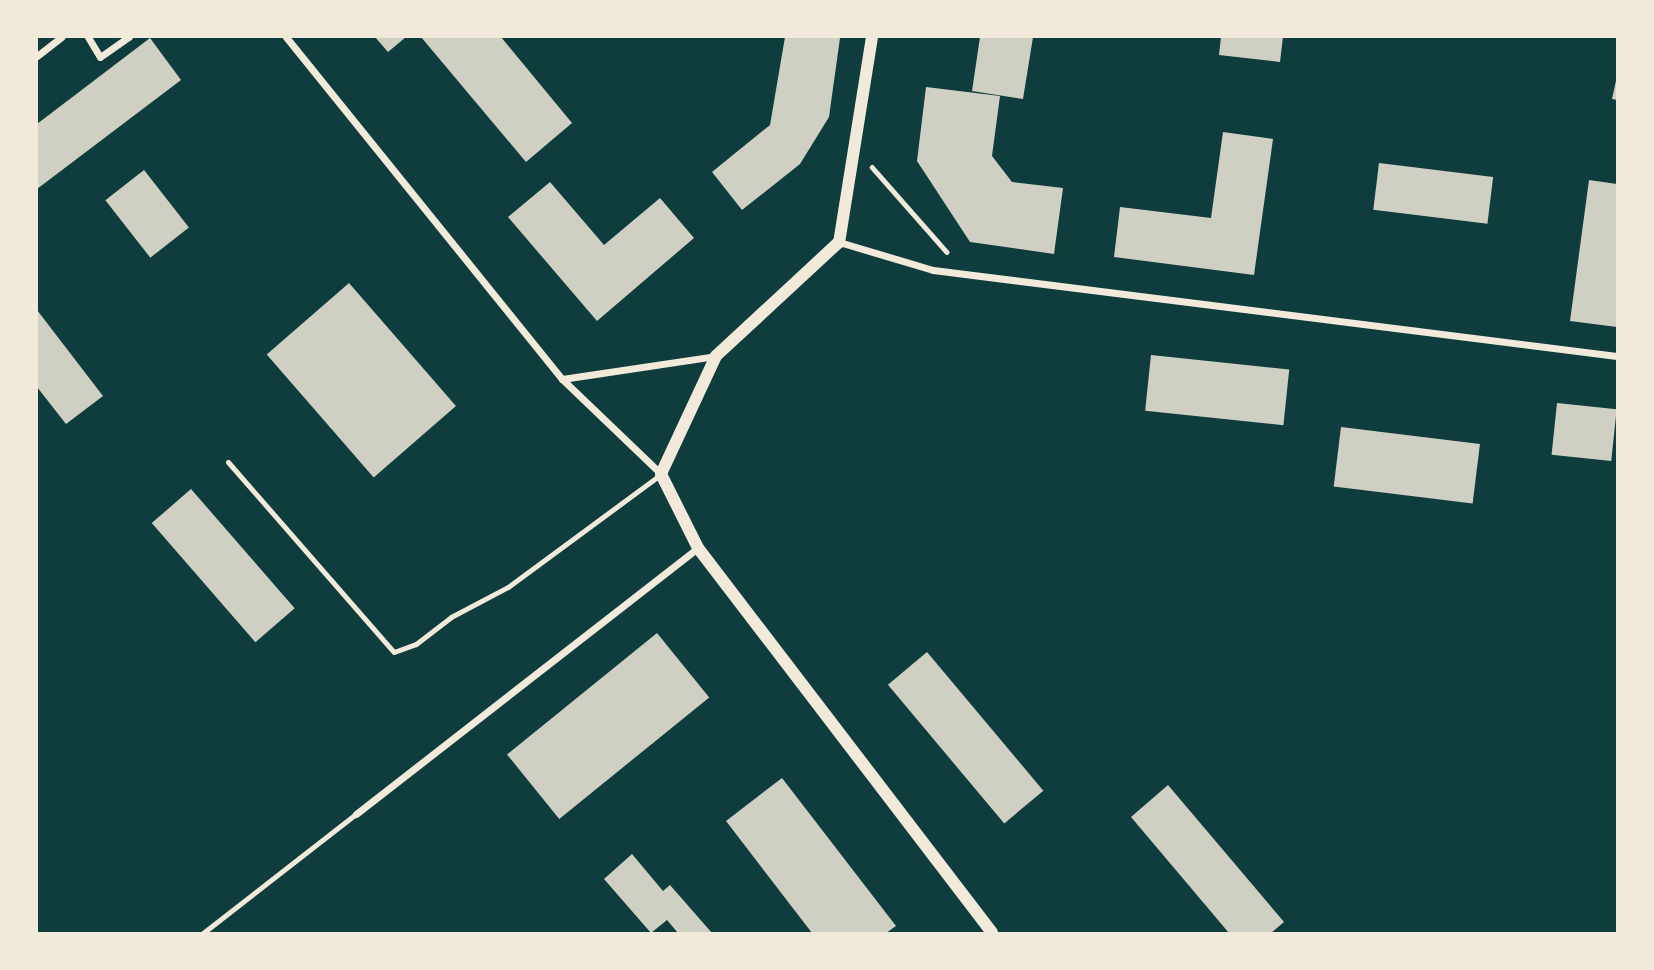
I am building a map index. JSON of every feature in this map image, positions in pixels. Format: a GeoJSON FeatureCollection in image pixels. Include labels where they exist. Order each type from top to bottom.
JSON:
{"type":"FeatureCollection","features":[{"type":"Feature","properties":{"kind":"street"},"geometry":{"type":"LineString","coordinates":[[37,56],[61,37]]}},
{"type":"Feature","properties":{"kind":"street"},"geometry":{"type":"LineString","coordinates":[[88,37],[100,57],[129,37]]}},
{"type":"Feature","properties":{"kind":"street"},"geometry":{"type":"LineString","coordinates":[[286,37],[562,379],[661,474],[698,548],[992,933]]}},
{"type":"Feature","properties":{"kind":"street"},"geometry":{"type":"LineString","coordinates":[[661,474],[716,356],[839,242],[872,37]]}},
{"type":"Feature","properties":{"kind":"street"},"geometry":{"type":"LineString","coordinates":[[839,242],[933,270],[1617,356]]}},
{"type":"Feature","properties":{"kind":"street"},"geometry":{"type":"LineString","coordinates":[[562,379],[716,356]]}},
{"type":"Feature","properties":{"kind":"street"},"geometry":{"type":"LineString","coordinates":[[356,814],[698,548]]}},
{"type":"Feature","properties":{"kind":"lane"},"geometry":{"type":"LineString","coordinates":[[228,462],[394,652],[416,644],[451,617],[508,587],[661,474]]}},
{"type":"Feature","properties":{"kind":"lane"},"geometry":{"type":"LineString","coordinates":[[203,933],[356,814]]}},
{"type":"Feature","properties":{"kind":"path"},"geometry":{"type":"LineString","coordinates":[[867,162],[945,252],[958,254]]}},
{"type":"Feature","properties":{"kind":"building"},"geometry":{"type":"Polygon","coordinates":[[[375,37],[406,37],[388,52],[375,37]]]}},
{"type":"Feature","properties":{"kind":"building"},"geometry":{"type":"Polygon","coordinates":[[[421,37],[501,37],[572,123],[526,162],[421,37]]]}},
{"type":"Feature","properties":{"kind":"building"},"geometry":{"type":"Polygon","coordinates":[[[785,37],[840,38],[829,117],[800,164],[742,210],[712,172],[770,125],[785,37]]]}},
{"type":"Feature","properties":{"kind":"building"},"geometry":{"type":"Polygon","coordinates":[[[980,37],[1033,37],[1023,99],[972,91],[980,37]]]}},
{"type":"Feature","properties":{"kind":"building"},"geometry":{"type":"Polygon","coordinates":[[[1221,37],[1283,37],[1280,62],[1219,55],[1221,37]]]}},
{"type":"Feature","properties":{"kind":"building"},"geometry":{"type":"Polygon","coordinates":[[[150,38],[181,80],[37,189],[37,124],[150,38]]]}},
{"type":"Feature","properties":{"kind":"building"},"geometry":{"type":"Polygon","coordinates":[[[1617,76],[1617,100],[1612,99],[1617,76]]]}},
{"type":"Feature","properties":{"kind":"building"},"geometry":{"type":"Polygon","coordinates":[[[926,87],[1000,96],[992,156],[1012,182],[1063,188],[1054,254],[970,242],[917,161],[926,87]]]}},
{"type":"Feature","properties":{"kind":"building"},"geometry":{"type":"Polygon","coordinates":[[[1223,132],[1273,139],[1254,275],[1114,257],[1120,207],[1211,218],[1223,132]]]}},
{"type":"Feature","properties":{"kind":"building"},"geometry":{"type":"Polygon","coordinates":[[[1379,163],[1493,177],[1487,224],[1373,210],[1379,163]]]}},
{"type":"Feature","properties":{"kind":"building"},"geometry":{"type":"Polygon","coordinates":[[[144,170],[189,228],[150,258],[105,200],[144,170]]]}},
{"type":"Feature","properties":{"kind":"building"},"geometry":{"type":"Polygon","coordinates":[[[1589,180],[1617,184],[1617,327],[1570,321],[1589,180]]]}},
{"type":"Feature","properties":{"kind":"building"},"geometry":{"type":"Polygon","coordinates":[[[550,182],[604,245],[660,198],[694,238],[597,321],[508,217],[550,182]]]}},
{"type":"Feature","properties":{"kind":"building"},"geometry":{"type":"Polygon","coordinates":[[[349,283],[456,406],[374,478],[267,355],[349,283]]]}},
{"type":"Feature","properties":{"kind":"building"},"geometry":{"type":"Polygon","coordinates":[[[37,310],[103,396],[66,424],[37,387],[37,310]]]}},
{"type":"Feature","properties":{"kind":"building"},"geometry":{"type":"Polygon","coordinates":[[[1151,355],[1289,370],[1283,425],[1145,411],[1151,355]]]}},
{"type":"Feature","properties":{"kind":"building"},"geometry":{"type":"Polygon","coordinates":[[[1557,403],[1617,409],[1611,461],[1552,455],[1557,403]]]}},
{"type":"Feature","properties":{"kind":"building"},"geometry":{"type":"Polygon","coordinates":[[[1341,427],[1480,444],[1473,504],[1334,487],[1341,427]]]}},
{"type":"Feature","properties":{"kind":"building"},"geometry":{"type":"Polygon","coordinates":[[[191,489],[295,608],[255,642],[152,523],[191,489]]]}},
{"type":"Feature","properties":{"kind":"building"},"geometry":{"type":"Polygon","coordinates":[[[657,633],[709,698],[559,819],[507,754],[657,633]]]}},
{"type":"Feature","properties":{"kind":"building"},"geometry":{"type":"Polygon","coordinates":[[[927,652],[1043,791],[1004,823],[888,685],[927,652]]]}},
{"type":"Feature","properties":{"kind":"building"},"geometry":{"type":"Polygon","coordinates":[[[782,778],[896,926],[886,933],[812,933],[726,821],[782,778]]]}},
{"type":"Feature","properties":{"kind":"building"},"geometry":{"type":"Polygon","coordinates":[[[1168,785],[1284,922],[1271,933],[1229,933],[1131,817],[1168,785]]]}},
{"type":"Feature","properties":{"kind":"building"},"geometry":{"type":"Polygon","coordinates":[[[632,854],[663,891],[670,885],[712,933],[678,933],[667,920],[651,933],[604,879],[632,854]]]}}]}
